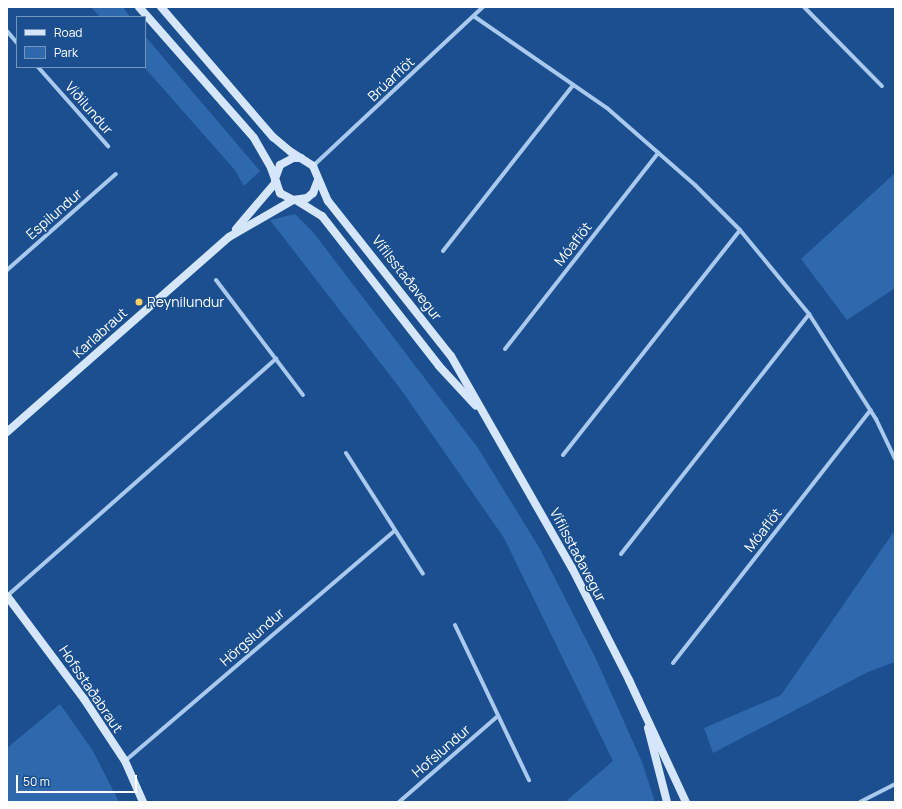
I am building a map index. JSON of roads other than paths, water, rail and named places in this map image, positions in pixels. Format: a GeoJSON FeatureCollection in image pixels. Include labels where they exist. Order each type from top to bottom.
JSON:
{"type":"FeatureCollection","features":[{"type":"Feature","properties":{"kind":"main road","name":"Vífilsstaðavegur"},"geometry":{"type":"LineString","coordinates":[[139,7],[254,138],[280,193],[322,216],[439,366],[484,416]]}},
{"type":"Feature","properties":{"kind":"main road"},"geometry":{"type":"LineString","coordinates":[[161,7],[273,137],[313,166]]}},
{"type":"Feature","properties":{"kind":"main road"},"geometry":{"type":"LineString","coordinates":[[275,180],[280,165],[286,161],[301,158]]}},
{"type":"Feature","properties":{"kind":"main road","name":"Vífilsstaðavegur"},"geometry":{"type":"LineString","coordinates":[[313,166],[328,202],[451,356],[572,568],[644,709],[686,802]]}},
{"type":"Feature","properties":{"kind":"main road","name":"Karlabraut"},"geometry":{"type":"LineString","coordinates":[[7,432],[229,237],[275,180]]}},
{"type":"Feature","properties":{"kind":"main road"},"geometry":{"type":"LineString","coordinates":[[295,200],[307,198],[313,193],[318,180]]}},
{"type":"Feature","properties":{"kind":"main road","name":"Karlabraut"},"geometry":{"type":"LineString","coordinates":[[229,237],[295,200]]}},
{"type":"Feature","properties":{"kind":"main road","name":"Hofsstaðabraut"},"geometry":{"type":"LineString","coordinates":[[7,596],[70,678],[125,761],[143,802]]}},
{"type":"Feature","properties":{"kind":"main road","name":"Vífilsstaðavegur"},"geometry":{"type":"LineString","coordinates":[[644,709],[667,802]]}},
{"type":"Feature","properties":{"kind":"street","name":"Brúarflöt"},"geometry":{"type":"LineString","coordinates":[[313,166],[475,17],[483,7]]}},
{"type":"Feature","properties":{"kind":"street"},"geometry":{"type":"LineString","coordinates":[[804,7],[882,86]]}},
{"type":"Feature","properties":{"kind":"street"},"geometry":{"type":"LineString","coordinates":[[475,17],[607,108],[695,184],[740,230],[809,314],[871,410],[895,459]]}},
{"type":"Feature","properties":{"kind":"street"},"geometry":{"type":"LineString","coordinates":[[7,31],[16,42]]}},
{"type":"Feature","properties":{"kind":"street","name":"Víðilundur"},"geometry":{"type":"LineString","coordinates":[[39,68],[108,146]]}},
{"type":"Feature","properties":{"kind":"street"},"geometry":{"type":"LineString","coordinates":[[443,251],[573,85]]}},
{"type":"Feature","properties":{"kind":"street","name":"Móaflöt"},"geometry":{"type":"LineString","coordinates":[[505,349],[658,153]]}},
{"type":"Feature","properties":{"kind":"street","name":"Espilundur"},"geometry":{"type":"LineString","coordinates":[[7,270],[116,174]]}},
{"type":"Feature","properties":{"kind":"street"},"geometry":{"type":"LineString","coordinates":[[563,455],[740,230]]}},
{"type":"Feature","properties":{"kind":"street"},"geometry":{"type":"LineString","coordinates":[[216,280],[303,395]]}},
{"type":"Feature","properties":{"kind":"street"},"geometry":{"type":"LineString","coordinates":[[621,554],[809,314]]}},
{"type":"Feature","properties":{"kind":"street"},"geometry":{"type":"LineString","coordinates":[[7,596],[276,359]]}},
{"type":"Feature","properties":{"kind":"street","name":"Móaflöt"},"geometry":{"type":"LineString","coordinates":[[673,663],[871,410]]}},
{"type":"Feature","properties":{"kind":"street"},"geometry":{"type":"LineString","coordinates":[[346,453],[423,574]]}},
{"type":"Feature","properties":{"kind":"street","name":"Hörgslundur"},"geometry":{"type":"LineString","coordinates":[[125,761],[395,530]]}},
{"type":"Feature","properties":{"kind":"street"},"geometry":{"type":"LineString","coordinates":[[454,625],[529,780]]}},
{"type":"Feature","properties":{"kind":"street","name":"Hofslundur"},"geometry":{"type":"LineString","coordinates":[[399,802],[498,716]]}},
{"type":"Feature","properties":{"kind":"street"},"geometry":{"type":"LineString","coordinates":[[860,802],[895,784]]}},
{"type":"Feature","properties":{"kind":"place","name":"Reynilundur"},"geometry":{"type":"Point","coordinates":[139,302]}}]}
